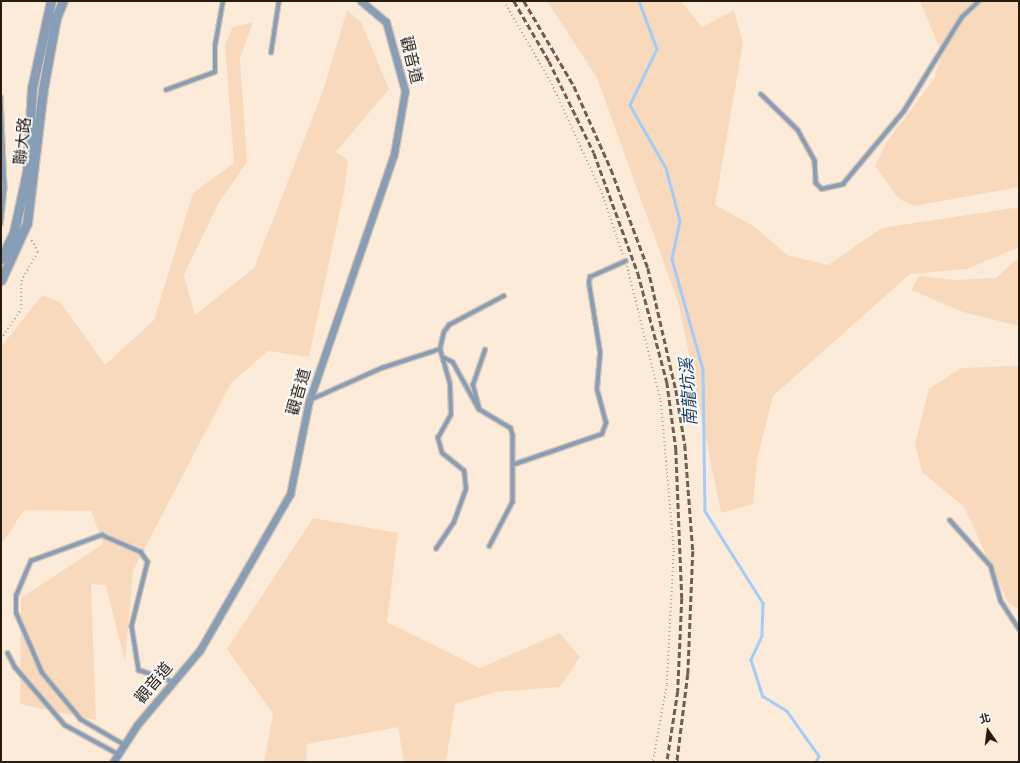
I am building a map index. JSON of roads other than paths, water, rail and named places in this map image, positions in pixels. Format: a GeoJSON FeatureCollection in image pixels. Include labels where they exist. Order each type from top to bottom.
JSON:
{"type":"FeatureCollection","features":[{"type":"Feature","properties":{"kind":"street","name":"聯大路"},"geometry":{"type":"LineString","coordinates":[[1,280],[24,236],[37,158],[43,89],[58,13],[64,1]]}},
{"type":"Feature","properties":{"kind":"street","name":"觀音道"},"geometry":{"type":"LineString","coordinates":[[113,762],[124,745],[200,650],[290,494],[309,401],[394,154],[405,91],[397,52],[386,22],[361,1]]}},
{"type":"Feature","properties":{"kind":"street","name":"聯大路"},"geometry":{"type":"LineString","coordinates":[[1,259],[14,232],[27,172],[32,88],[49,4]]}},
{"type":"Feature","properties":{"kind":"street"},"geometry":{"type":"LineString","coordinates":[[49,4],[58,13]]}},
{"type":"Feature","properties":{"kind":"street"},"geometry":{"type":"LineString","coordinates":[[32,88],[43,89]]}},
{"type":"Feature","properties":{"kind":"street"},"geometry":{"type":"LineString","coordinates":[[14,232],[24,236]]}},
{"type":"Feature","properties":{"kind":"lane"},"geometry":{"type":"LineString","coordinates":[[166,90],[215,72],[215,46],[223,1]]}},
{"type":"Feature","properties":{"kind":"lane"},"geometry":{"type":"LineString","coordinates":[[271,53],[279,1]]}},
{"type":"Feature","properties":{"kind":"lane"},"geometry":{"type":"LineString","coordinates":[[760,94],[798,130],[815,160],[816,182],[822,189],[843,184],[904,111],[962,17],[979,1]]}},
{"type":"Feature","properties":{"kind":"lane"},"geometry":{"type":"LineString","coordinates":[[1,97],[2,221]]}},
{"type":"Feature","properties":{"kind":"lane"},"geometry":{"type":"LineString","coordinates":[[515,464],[602,434],[606,423],[597,389],[600,352],[589,283],[590,277],[626,261]]}},
{"type":"Feature","properties":{"kind":"lane"},"geometry":{"type":"LineString","coordinates":[[436,549],[454,522],[466,489],[464,471],[442,452],[438,438],[451,415],[450,384],[440,349],[449,325],[504,296]]}},
{"type":"Feature","properties":{"kind":"lane"},"geometry":{"type":"LineString","coordinates":[[309,401],[382,368],[440,349]]}},
{"type":"Feature","properties":{"kind":"lane"},"geometry":{"type":"LineString","coordinates":[[479,409],[474,385],[485,350]]}},
{"type":"Feature","properties":{"kind":"lane"},"geometry":{"type":"LineString","coordinates":[[443,357],[453,362],[479,409],[511,428],[515,464],[513,502],[490,546]]}},
{"type":"Feature","properties":{"kind":"lane"},"geometry":{"type":"LineString","coordinates":[[950,520],[991,566],[1001,601],[1019,629]]}},
{"type":"Feature","properties":{"kind":"lane"},"geometry":{"type":"LineString","coordinates":[[124,745],[81,720],[42,673],[16,613],[16,596],[31,561],[102,535],[141,552],[148,562],[132,626],[139,670],[173,682]]}},
{"type":"Feature","properties":{"kind":"lane"},"geometry":{"type":"LineString","coordinates":[[8,652],[15,667],[65,725],[118,754]]}},
{"type":"Feature","properties":{"kind":"waterway","name":"南龍坑溪"},"geometry":{"type":"LineString","coordinates":[[639,1],[657,49],[630,105],[666,168],[680,221],[672,259],[703,369],[705,511],[763,603],[762,636],[751,660],[763,696],[787,711],[819,756],[816,762]]}},
{"type":"Feature","properties":{"kind":"railway"},"geometry":{"type":"LineString","coordinates":[[514,1],[549,61],[594,153],[638,273],[667,382],[676,449],[682,598],[678,691],[667,762]]}},
{"type":"Feature","properties":{"kind":"railway"},"geometry":{"type":"LineString","coordinates":[[524,1],[574,86],[611,169],[648,268],[676,390],[685,445],[693,551],[688,674],[677,762]]}}]}
